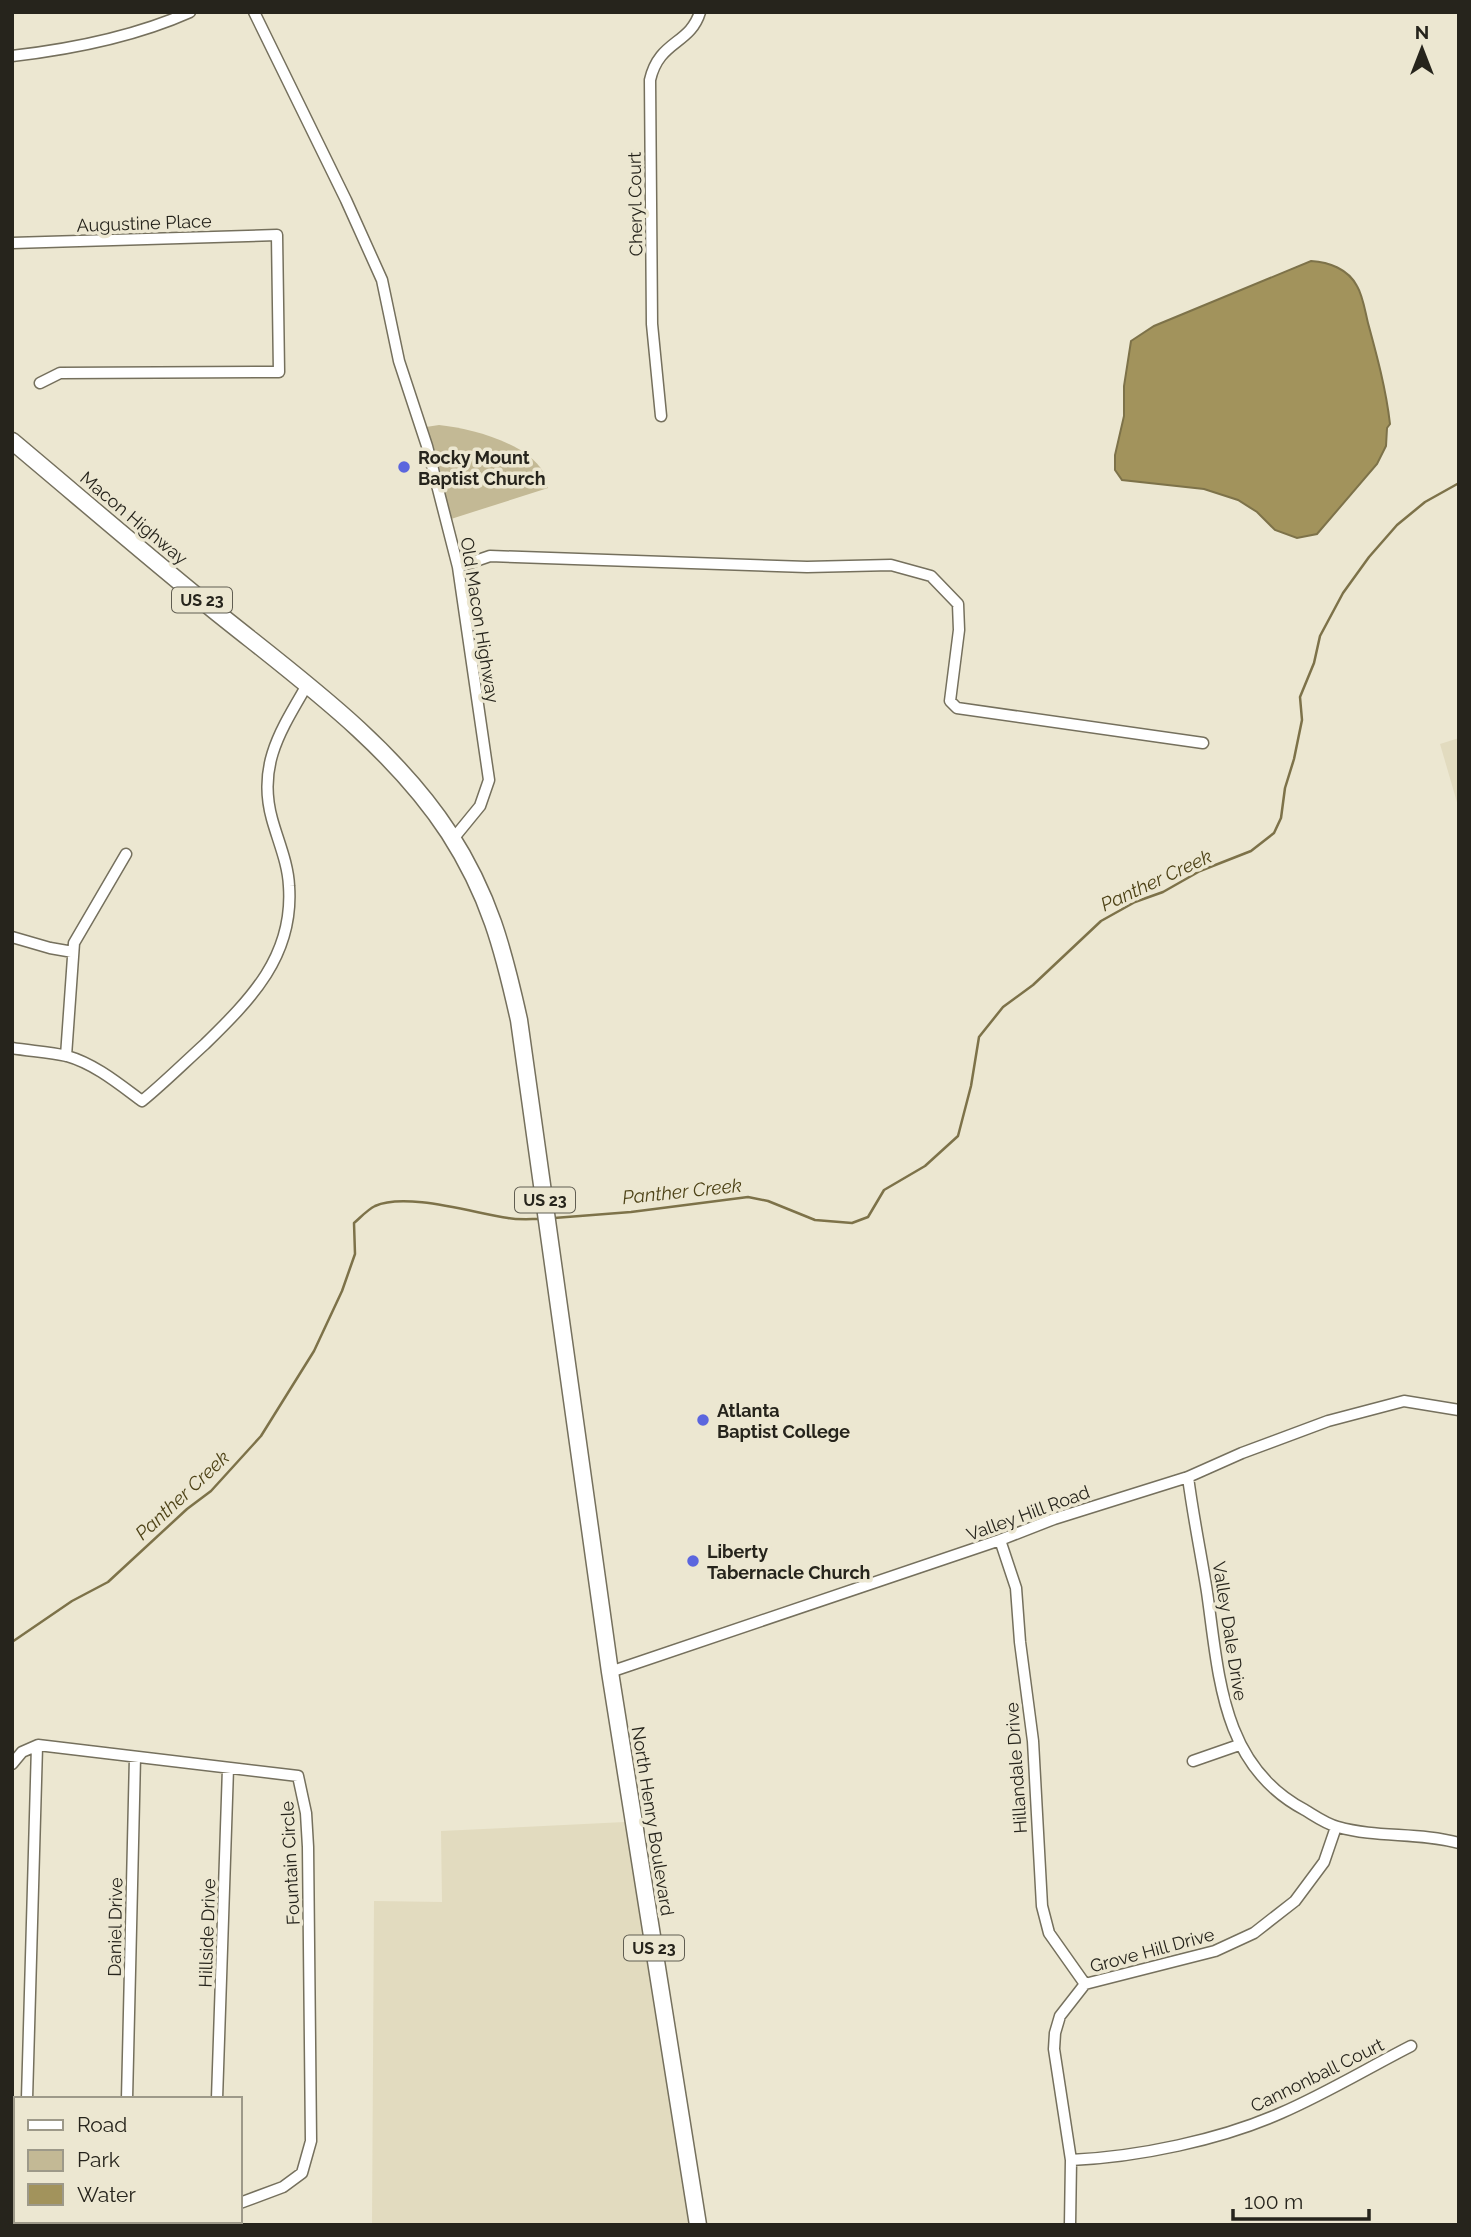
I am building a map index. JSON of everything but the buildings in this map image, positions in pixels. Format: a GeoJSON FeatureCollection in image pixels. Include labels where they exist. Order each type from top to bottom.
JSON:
{"type":"FeatureCollection","features":[{"type":"Feature","properties":{"kind":"main road","name":"Macon Highway"},"geometry":{"type":"LineString","coordinates":[[12,441],[307,685],[391,760],[429,805],[453,839]]}},
{"type":"Feature","properties":{"kind":"main road","name":"US 23"},"geometry":{"type":"LineString","coordinates":[[453,839],[477,881],[492,917],[504,950],[519,1020],[610,1672]]}},
{"type":"Feature","properties":{"kind":"main road","name":"North Henry Boulevard"},"geometry":{"type":"LineString","coordinates":[[610,1672],[698,2225]]}},
{"type":"Feature","properties":{"kind":"street"},"geometry":{"type":"LineString","coordinates":[[12,57],[46,53],[142,32],[190,12]]}},
{"type":"Feature","properties":{"kind":"street","name":"Old Macon Highway"},"geometry":{"type":"LineString","coordinates":[[254,12],[382,280],[400,361],[427,446],[458,566],[489,780],[480,806],[453,839]]}},
{"type":"Feature","properties":{"kind":"street","name":"Cheryl Court"},"geometry":{"type":"LineString","coordinates":[[661,416],[652,324],[650,80],[652,68],[660,55],[697,23],[700,12]]}},
{"type":"Feature","properties":{"kind":"street","name":"Augustine Place"},"geometry":{"type":"LineString","coordinates":[[12,243],[277,235],[279,372],[60,373],[40,383]]}},
{"type":"Feature","properties":{"kind":"street"},"geometry":{"type":"LineString","coordinates":[[458,566],[490,556],[807,567],[891,565],[931,576],[958,604],[959,630],[950,701],[957,708],[1203,743]]}},
{"type":"Feature","properties":{"kind":"street"},"geometry":{"type":"LineString","coordinates":[[12,1048],[66,1056],[106,1074],[142,1101],[243,1007],[274,962],[289,911],[289,884],[267,793],[269,767],[279,731],[307,685]]}},
{"type":"Feature","properties":{"kind":"street"},"geometry":{"type":"LineString","coordinates":[[66,1056],[74,943],[126,854]]}},
{"type":"Feature","properties":{"kind":"street"},"geometry":{"type":"LineString","coordinates":[[12,937],[73,952]]}},
{"type":"Feature","properties":{"kind":"street","name":"Valley Hill Road"},"geometry":{"type":"LineString","coordinates":[[610,1672],[1000,1540],[1054,1519],[1188,1477],[1242,1453],[1328,1421],[1404,1401],[1459,1410]]}},
{"type":"Feature","properties":{"kind":"street","name":"Valley Dale Drive"},"geometry":{"type":"LineString","coordinates":[[1188,1477],[1223,1700],[1239,1745],[1276,1791],[1298,1807],[1336,1827],[1438,1837],[1459,1843]]}},
{"type":"Feature","properties":{"kind":"street","name":"Hillandale Drive"},"geometry":{"type":"LineString","coordinates":[[1000,1540],[1016,1588],[1033,1741],[1042,1906],[1049,1933],[1085,1984]]}},
{"type":"Feature","properties":{"kind":"street"},"geometry":{"type":"LineString","coordinates":[[12,1764],[22,1752],[37,1745],[27,2097]]}},
{"type":"Feature","properties":{"kind":"street","name":"Fountain Circle"},"geometry":{"type":"LineString","coordinates":[[37,1745],[298,1776],[306,1813],[308,1847],[311,2141],[302,2173],[283,2187],[242,2202]]}},
{"type":"Feature","properties":{"kind":"street"},"geometry":{"type":"LineString","coordinates":[[1193,1761],[1239,1745]]}},
{"type":"Feature","properties":{"kind":"street","name":"Daniel Drive"},"geometry":{"type":"LineString","coordinates":[[127,2097],[135,1757]]}},
{"type":"Feature","properties":{"kind":"street","name":"Hillside Drive"},"geometry":{"type":"LineString","coordinates":[[217,2097],[228,1768]]}},
{"type":"Feature","properties":{"kind":"street","name":"Grove Hill Drive"},"geometry":{"type":"LineString","coordinates":[[1070,2225],[1071,2160],[1057,2073],[1055,2033],[1060,2016],[1085,1984],[1215,1951],[1254,1933],[1296,1901],[1324,1862],[1336,1827]]}},
{"type":"Feature","properties":{"kind":"street","name":"Cannonball Court"},"geometry":{"type":"LineString","coordinates":[[1071,2160],[1152,2150],[1238,2130],[1282,2113],[1411,2046]]}},
{"type":"Feature","properties":{"kind":"shaded area"},"geometry":{"type":"Polygon","coordinates":[[[1459,738],[1459,809],[1440,744],[1459,738]]]}},
{"type":"Feature","properties":{"kind":"shaded area"},"geometry":{"type":"Polygon","coordinates":[[[625,1822],[697,2225],[372,2225],[374,1901],[442,1902],[441,1831],[625,1822]]]}},
{"type":"Feature","properties":{"kind":"green space"},"geometry":{"type":"Polygon","coordinates":[[[439,425],[481,434],[511,445],[535,462],[543,472],[548,488],[451,519],[426,427],[439,425]]]}},
{"type":"Feature","properties":{"kind":"water"},"geometry":{"type":"Polygon","coordinates":[[[1311,261],[1325,263],[1343,271],[1359,290],[1381,373],[1390,424],[1387,428],[1386,446],[1377,464],[1317,534],[1297,538],[1275,530],[1257,512],[1238,500],[1204,489],[1122,480],[1115,470],[1115,455],[1124,416],[1124,386],[1131,341],[1154,326],[1311,261]]]}},
{"type":"Feature","properties":{"kind":"waterway","name":"Panther Creek"},"geometry":{"type":"LineString","coordinates":[[554,1218],[631,1212],[748,1197],[768,1201],[815,1220],[852,1223],[868,1217],[884,1190],[925,1166],[958,1136],[971,1086],[979,1037],[1003,1007],[1033,985],[1101,921],[1200,871],[1251,851],[1274,833],[1281,818],[1285,788],[1302,720],[1300,697],[1314,663],[1320,636],[1343,593],[1397,525],[1425,502],[1459,483]]}},
{"type":"Feature","properties":{"kind":"waterway","name":"Panther Creek"},"geometry":{"type":"LineString","coordinates":[[12,1642],[72,1601],[108,1582],[187,1509],[211,1491],[261,1436],[314,1351],[342,1291],[355,1254],[354,1223],[366,1212],[388,1202],[404,1201],[512,1219],[540,1219]]}},
{"type":"Feature","properties":{"kind":"place","name":"Rocky Mount Baptist Church"},"geometry":{"type":"Point","coordinates":[404,467]}},
{"type":"Feature","properties":{"kind":"place","name":"Atlanta Baptist College"},"geometry":{"type":"Point","coordinates":[703,1420]}},
{"type":"Feature","properties":{"kind":"place","name":"Liberty Tabernacle Church"},"geometry":{"type":"Point","coordinates":[693,1561]}}]}
